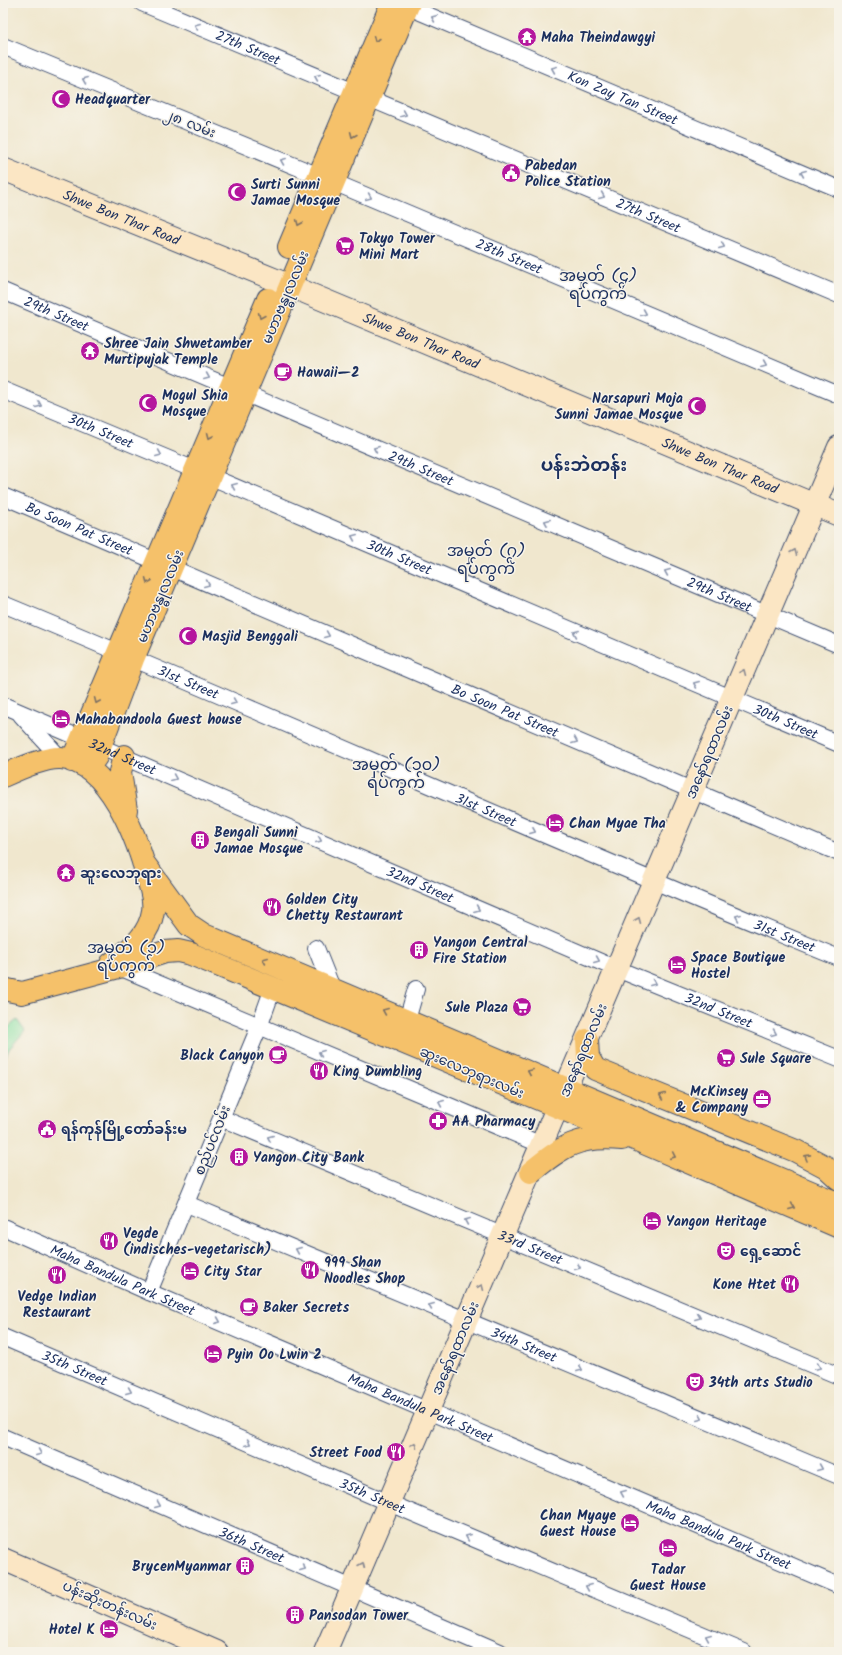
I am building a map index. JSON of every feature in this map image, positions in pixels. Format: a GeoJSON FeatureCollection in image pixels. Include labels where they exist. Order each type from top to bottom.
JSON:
{"type":"FeatureCollection","features":[{"type":"Feature","properties":{"kind":"main road","name":"မဟာဗန္ဓုလလမ်း"},"geometry":{"type":"LineString","coordinates":[[73,762],[96,757],[91,742],[126,655],[361,96],[402,4]]}},
{"type":"Feature","properties":{"kind":"main road","name":"Shwe Bon Thar Road"},"geometry":{"type":"LineString","coordinates":[[3,169],[283,283],[839,515]]}},
{"type":"Feature","properties":{"kind":"main road","name":"အနော်ရထာလမ်း"},"geometry":{"type":"LineString","coordinates":[[325,1652],[839,447]]}},
{"type":"Feature","properties":{"kind":"main road"},"geometry":{"type":"LineString","coordinates":[[110,969],[139,942],[150,924],[153,910],[153,898],[133,834],[122,788],[120,772],[124,756]]}},
{"type":"Feature","properties":{"kind":"main road"},"geometry":{"type":"LineString","coordinates":[[3,776],[26,766],[73,762],[116,799],[133,834]]}},
{"type":"Feature","properties":{"kind":"main road","name":"ဆူးလေဘုရားလမ်း"},"geometry":{"type":"LineString","coordinates":[[143,862],[189,925],[204,935],[566,1087],[839,1204]]}},
{"type":"Feature","properties":{"kind":"main road","name":"ဆူးလေဘုရားလမ်း"},"geometry":{"type":"LineString","coordinates":[[3,989],[22,993],[165,952],[178,951],[191,954],[637,1140],[839,1227]]}},
{"type":"Feature","properties":{"kind":"main road"},"geometry":{"type":"LineString","coordinates":[[587,1040],[588,1058],[596,1069],[796,1151],[826,1167],[839,1179]]}},
{"type":"Feature","properties":{"kind":"main road"},"geometry":{"type":"LineString","coordinates":[[531,1172],[558,1150],[578,1142],[602,1137],[637,1140]]}},
{"type":"Feature","properties":{"kind":"main road","name":"ပန်းဆိုးတန်းလမ်း"},"geometry":{"type":"LineString","coordinates":[[3,1559],[217,1652]]}},
{"type":"Feature","properties":{"kind":"street","name":"27th Street"},"geometry":{"type":"LineString","coordinates":[[142,3],[839,295]]}},
{"type":"Feature","properties":{"kind":"street","name":"Kon Zay Tan Street"},"geometry":{"type":"LineString","coordinates":[[402,4],[839,189]]}},
{"type":"Feature","properties":{"kind":"street","name":"၂၈ လမ်း"},"geometry":{"type":"LineString","coordinates":[[3,46],[326,179]]}},
{"type":"Feature","properties":{"kind":"street","name":"28th Street"},"geometry":{"type":"LineString","coordinates":[[326,179],[839,395]]}},
{"type":"Feature","properties":{"kind":"street","name":"29th Street"},"geometry":{"type":"LineString","coordinates":[[3,292],[839,645]]}},
{"type":"Feature","properties":{"kind":"street","name":"30th Street"},"geometry":{"type":"LineString","coordinates":[[3,390],[203,473],[839,744]]}},
{"type":"Feature","properties":{"kind":"street","name":"Bo Soon Pat Street"},"geometry":{"type":"LineString","coordinates":[[3,496],[839,853]]}},
{"type":"Feature","properties":{"kind":"street","name":"31st Street"},"geometry":{"type":"LineString","coordinates":[[3,604],[126,655],[654,882],[839,958]]}},
{"type":"Feature","properties":{"kind":"street","name":"32nd Street"},"geometry":{"type":"LineString","coordinates":[[3,705],[617,969],[839,1059]]}},
{"type":"Feature","properties":{"kind":"street"},"geometry":{"type":"LineString","coordinates":[[19,712],[73,762]]}},
{"type":"Feature","properties":{"kind":"street"},"geometry":{"type":"LineString","coordinates":[[316,948],[332,988]]}},
{"type":"Feature","properties":{"kind":"street"},"geometry":{"type":"LineString","coordinates":[[110,969],[259,1027],[542,1145]]}},
{"type":"Feature","properties":{"kind":"street","name":"စည်ပင်လမ်း"},"geometry":{"type":"LineString","coordinates":[[149,1292],[187,1204],[259,1027],[273,988]]}},
{"type":"Feature","properties":{"kind":"street"},"geometry":{"type":"LineString","coordinates":[[407,1020],[416,989]]}},
{"type":"Feature","properties":{"kind":"street","name":"33rd Street"},"geometry":{"type":"LineString","coordinates":[[221,1118],[839,1376]]}},
{"type":"Feature","properties":{"kind":"street","name":"34th Street"},"geometry":{"type":"LineString","coordinates":[[187,1204],[839,1476]]}},
{"type":"Feature","properties":{"kind":"street","name":"Maha Bandula Park Street"},"geometry":{"type":"LineString","coordinates":[[3,1227],[149,1292],[839,1586]]}},
{"type":"Feature","properties":{"kind":"street","name":"35th Street"},"geometry":{"type":"LineString","coordinates":[[3,1337],[389,1504],[744,1652]]}},
{"type":"Feature","properties":{"kind":"street","name":"36th Street"},"geometry":{"type":"LineString","coordinates":[[3,1437],[500,1652]]}},
{"type":"Feature","properties":{"kind":"green space"},"geometry":{"type":"Polygon","coordinates":[[[17,1020],[25,1031],[9,1049],[3,1063],[3,1032],[17,1020]]]}},
{"type":"Feature","properties":{"kind":"place","name":"Maha Theindawgyi"},"geometry":{"type":"Point","coordinates":[527,37]}},
{"type":"Feature","properties":{"kind":"place","name":"Headquarter"},"geometry":{"type":"Point","coordinates":[61,99]}},
{"type":"Feature","properties":{"kind":"place","name":"Pabedan Police Station"},"geometry":{"type":"Point","coordinates":[511,173]}},
{"type":"Feature","properties":{"kind":"place","name":"Surti Sunni Jamae Mosque"},"geometry":{"type":"Point","coordinates":[237,192]}},
{"type":"Feature","properties":{"kind":"place","name":"Tokyo Tower Mini Mart"},"geometry":{"type":"Point","coordinates":[345,246]}},
{"type":"Feature","properties":{"kind":"place","name":"Shree Jain Shwetamber Murtipujak Temple"},"geometry":{"type":"Point","coordinates":[90,351]}},
{"type":"Feature","properties":{"kind":"place","name":"Hawaii—2"},"geometry":{"type":"Point","coordinates":[283,372]}},
{"type":"Feature","properties":{"kind":"place","name":"Mogul Shia Mosque"},"geometry":{"type":"Point","coordinates":[148,403]}},
{"type":"Feature","properties":{"kind":"place","name":"Narsapuri Moja Sunni Jamae Mosque"},"geometry":{"type":"Point","coordinates":[697,406]}},
{"type":"Feature","properties":{"kind":"place","name":"Masjid Benggali"},"geometry":{"type":"Point","coordinates":[188,636]}},
{"type":"Feature","properties":{"kind":"place","name":"Mahabandoola Guest house"},"geometry":{"type":"Point","coordinates":[61,719]}},
{"type":"Feature","properties":{"kind":"place","name":"Chan Myae Tha"},"geometry":{"type":"Point","coordinates":[555,823]}},
{"type":"Feature","properties":{"kind":"place","name":"Bengali Sunni Jamae Mosque"},"geometry":{"type":"Point","coordinates":[200,840]}},
{"type":"Feature","properties":{"kind":"place","name":"ဆူးလေဘုရား"},"geometry":{"type":"Point","coordinates":[66,873]}},
{"type":"Feature","properties":{"kind":"place","name":"Golden City Chetty Restaurant"},"geometry":{"type":"Point","coordinates":[272,907]}},
{"type":"Feature","properties":{"kind":"place","name":"Yangon Central Fire Station"},"geometry":{"type":"Point","coordinates":[419,950]}},
{"type":"Feature","properties":{"kind":"place","name":"Space Boutique Hostel"},"geometry":{"type":"Point","coordinates":[677,965]}},
{"type":"Feature","properties":{"kind":"place","name":"Sule Plaza"},"geometry":{"type":"Point","coordinates":[522,1007]}},
{"type":"Feature","properties":{"kind":"place","name":"Black Canyon"},"geometry":{"type":"Point","coordinates":[278,1055]}},
{"type":"Feature","properties":{"kind":"place","name":"Sule Square"},"geometry":{"type":"Point","coordinates":[726,1058]}},
{"type":"Feature","properties":{"kind":"place","name":"King Dumbling"},"geometry":{"type":"Point","coordinates":[319,1071]}},
{"type":"Feature","properties":{"kind":"place","name":"McKinsey & Company"},"geometry":{"type":"Point","coordinates":[762,1099]}},
{"type":"Feature","properties":{"kind":"place","name":"AA Pharmacy"},"geometry":{"type":"Point","coordinates":[438,1121]}},
{"type":"Feature","properties":{"kind":"place","name":"ရန်ကုန်မြို့တော်ခန်းမ"},"geometry":{"type":"Point","coordinates":[47,1129]}},
{"type":"Feature","properties":{"kind":"place","name":"Yangon City Bank"},"geometry":{"type":"Point","coordinates":[239,1157]}},
{"type":"Feature","properties":{"kind":"place","name":"Yangon Heritage"},"geometry":{"type":"Point","coordinates":[652,1221]}},
{"type":"Feature","properties":{"kind":"place","name":"Vegde (indisches-vegetarisch)"},"geometry":{"type":"Point","coordinates":[109,1241]}},
{"type":"Feature","properties":{"kind":"place","name":"ရှေ့ဆောင်"},"geometry":{"type":"Point","coordinates":[726,1251]}},
{"type":"Feature","properties":{"kind":"place","name":"999 Shan Noodles Shop"},"geometry":{"type":"Point","coordinates":[310,1270]}},
{"type":"Feature","properties":{"kind":"place","name":"City Star"},"geometry":{"type":"Point","coordinates":[190,1271]}},
{"type":"Feature","properties":{"kind":"place","name":"Vedge Indian Restaurant"},"geometry":{"type":"Point","coordinates":[57,1275]}},
{"type":"Feature","properties":{"kind":"place","name":"Kone Htet"},"geometry":{"type":"Point","coordinates":[790,1284]}},
{"type":"Feature","properties":{"kind":"place","name":"Baker Secrets"},"geometry":{"type":"Point","coordinates":[249,1307]}},
{"type":"Feature","properties":{"kind":"place","name":"Pyin Oo Lwin 2"},"geometry":{"type":"Point","coordinates":[213,1354]}},
{"type":"Feature","properties":{"kind":"place","name":"34th arts Studio"},"geometry":{"type":"Point","coordinates":[695,1382]}},
{"type":"Feature","properties":{"kind":"place","name":"Street Food"},"geometry":{"type":"Point","coordinates":[396,1452]}},
{"type":"Feature","properties":{"kind":"place","name":"Chan Myaye Guest House"},"geometry":{"type":"Point","coordinates":[630,1523]}},
{"type":"Feature","properties":{"kind":"place","name":"Tadar Guest House"},"geometry":{"type":"Point","coordinates":[668,1548]}},
{"type":"Feature","properties":{"kind":"place","name":"BrycenMyanmar"},"geometry":{"type":"Point","coordinates":[245,1566]}},
{"type":"Feature","properties":{"kind":"place","name":"Pansodan Tower"},"geometry":{"type":"Point","coordinates":[295,1615]}},
{"type":"Feature","properties":{"kind":"place","name":"Hotel K"},"geometry":{"type":"Point","coordinates":[109,1629]}},
{"type":"Feature","properties":{"kind":"district","name":"အမှတ် (၄) ရပ်ကွက်"},"geometry":{"type":"Point","coordinates":[598,284]}},
{"type":"Feature","properties":{"kind":"district","name":"ပန်းဘဲတန်း"},"geometry":{"type":"Point","coordinates":[584,465]}},
{"type":"Feature","properties":{"kind":"district","name":"အမှတ် (၇) ရပ်ကွက်"},"geometry":{"type":"Point","coordinates":[486,559]}},
{"type":"Feature","properties":{"kind":"district","name":"အမှတ် (၁၀) ရပ်ကွက်"},"geometry":{"type":"Point","coordinates":[396,773]}},
{"type":"Feature","properties":{"kind":"district","name":"အမှတ် (၁) ရပ်ကွက်"},"geometry":{"type":"Point","coordinates":[126,956]}}]}
